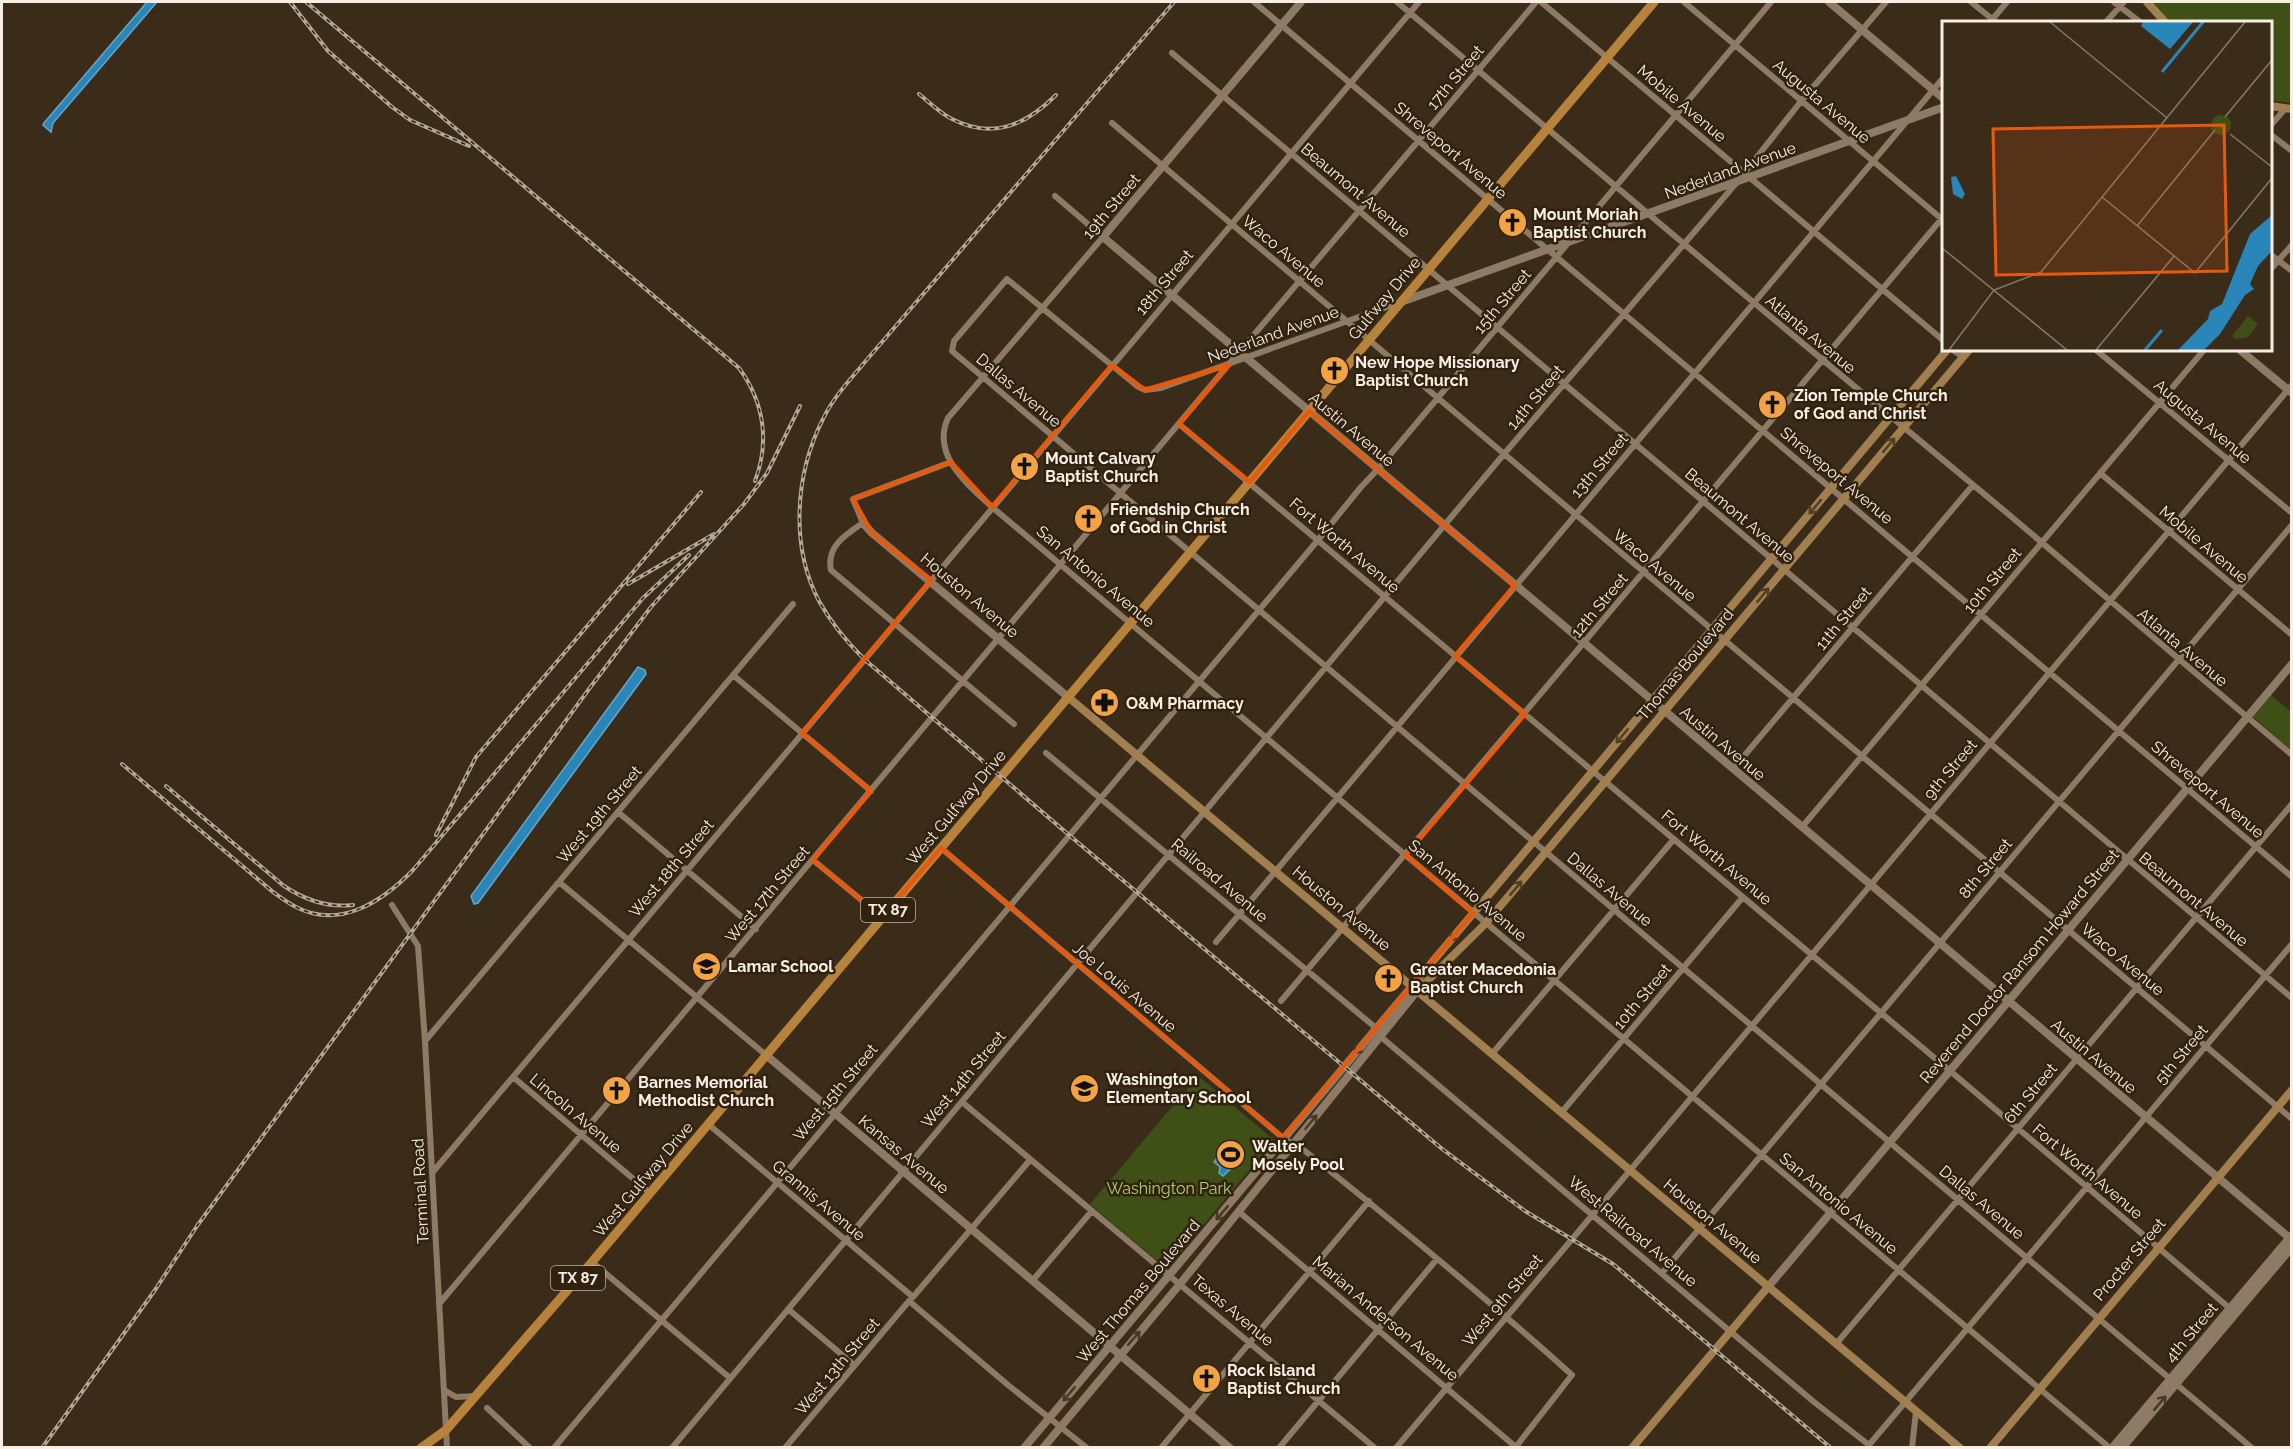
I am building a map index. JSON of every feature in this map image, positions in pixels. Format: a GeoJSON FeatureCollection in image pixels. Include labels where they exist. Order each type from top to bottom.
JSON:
{"type":"FeatureCollection","features":[{"type":"Feature","properties":{"kind":"main road","name":"Gulfway Drive"},"geometry":{"type":"LineString","coordinates":[[1068,697],[1654,2]]}},
{"type":"Feature","properties":{"kind":"main road"},"geometry":{"type":"LineString","coordinates":[[2147,2],[2164,21]]}},
{"type":"Feature","properties":{"kind":"main road"},"geometry":{"type":"LineString","coordinates":[[2272,106],[2288,109]]}},
{"type":"Feature","properties":{"kind":"main road","name":"Thomas Boulevard"},"geometry":{"type":"LineString","coordinates":[[1414,989],[1473,913],[1946,351]]}},
{"type":"Feature","properties":{"kind":"main road","name":"Thomas Boulevard"},"geometry":{"type":"LineString","coordinates":[[1414,989],[1486,923],[1969,351]]}},
{"type":"Feature","properties":{"kind":"main road","name":"Houston Avenue"},"geometry":{"type":"LineString","coordinates":[[1068,697],[1960,1448]]}},
{"type":"Feature","properties":{"kind":"main road","name":"West Gulfway Drive"},"geometry":{"type":"LineString","coordinates":[[446,1430],[592,1262],[1068,697]]}},
{"type":"Feature","properties":{"kind":"main road","name":"Procter Street"},"geometry":{"type":"LineString","coordinates":[[1990,1448],[2292,1090]]}},
{"type":"Feature","properties":{"kind":"main road"},"geometry":{"type":"LineString","coordinates":[[1632,1448],[1768,1287]]}},
{"type":"Feature","properties":{"kind":"main road","name":"TX 87"},"geometry":{"type":"LineString","coordinates":[[421,1448],[446,1430]]}},
{"type":"Feature","properties":{"kind":"street","name":"Shreveport Avenue"},"geometry":{"type":"LineString","coordinates":[[1254,2],[2292,877]]}},
{"type":"Feature","properties":{"kind":"street","name":"19th Street"},"geometry":{"type":"LineString","coordinates":[[943,428],[948,418],[1301,2]]}},
{"type":"Feature","properties":{"kind":"street","name":"Atlanta Avenue"},"geometry":{"type":"LineString","coordinates":[[1397,2],[2292,755]]}},
{"type":"Feature","properties":{"kind":"street","name":"18th Street"},"geometry":{"type":"LineString","coordinates":[[931,580],[1419,2]]}},
{"type":"Feature","properties":{"kind":"street","name":"17th Street"},"geometry":{"type":"LineString","coordinates":[[999,638],[1536,2]]}},
{"type":"Feature","properties":{"kind":"street","name":"Mobile Avenue"},"geometry":{"type":"LineString","coordinates":[[1541,2],[1942,339]]}},
{"type":"Feature","properties":{"kind":"street","name":"Augusta Avenue"},"geometry":{"type":"LineString","coordinates":[[1684,2],[1942,217]]}},
{"type":"Feature","properties":{"kind":"street","name":"15th Street"},"geometry":{"type":"LineString","coordinates":[[1137,755],[1360,487],[1378,469],[1771,2]]}},
{"type":"Feature","properties":{"kind":"street"},"geometry":{"type":"LineString","coordinates":[[1828,2],[1942,98]]}},
{"type":"Feature","properties":{"kind":"street"},"geometry":{"type":"LineString","coordinates":[[1747,175],[1802,100],[1886,2]]}},
{"type":"Feature","properties":{"kind":"street"},"geometry":{"type":"LineString","coordinates":[[1971,2],[1992,21],[2007,2]]}},
{"type":"Feature","properties":{"kind":"street"},"geometry":{"type":"LineString","coordinates":[[2114,2],[2122,4],[2139,21]]}},
{"type":"Feature","properties":{"kind":"street"},"geometry":{"type":"LineString","coordinates":[[2107,21],[2122,4]]}},
{"type":"Feature","properties":{"kind":"street","name":"Beaumont Avenue"},"geometry":{"type":"LineString","coordinates":[[1172,53],[2292,998]]}},
{"type":"Feature","properties":{"kind":"street","name":"13th Street"},"geometry":{"type":"LineString","coordinates":[[1274,870],[1942,79]]}},
{"type":"Feature","properties":{"kind":"street","name":"Nederland Avenue"},"geometry":{"type":"LineString","coordinates":[[1112,365],[1137,386],[1153,390],[1549,250],[1738,181],[1747,175],[1942,108]]}},
{"type":"Feature","properties":{"kind":"street"},"geometry":{"type":"LineString","coordinates":[[2272,125],[2288,109]]}},
{"type":"Feature","properties":{"kind":"street","name":"Waco Avenue"},"geometry":{"type":"LineString","coordinates":[[1112,123],[2292,1119]]}},
{"type":"Feature","properties":{"kind":"street"},"geometry":{"type":"LineString","coordinates":[[2272,135],[2292,151]]}},
{"type":"Feature","properties":{"kind":"street","name":"14th Street"},"geometry":{"type":"LineString","coordinates":[[1205,811],[1564,383],[1738,181]]}},
{"type":"Feature","properties":{"kind":"street","name":"Austin Avenue"},"geometry":{"type":"LineString","coordinates":[[1055,196],[2007,1001],[2291,1238]]}},
{"type":"Feature","properties":{"kind":"street","name":"12th Street"},"geometry":{"type":"LineString","coordinates":[[1281,1001],[1942,219]]}},
{"type":"Feature","properties":{"kind":"street"},"geometry":{"type":"LineString","coordinates":[[2272,269],[2292,245]]}},
{"type":"Feature","properties":{"kind":"street"},"geometry":{"type":"LineString","coordinates":[[2272,255],[2292,271]]}},
{"type":"Feature","properties":{"kind":"street","name":"Dallas Avenue"},"geometry":{"type":"LineString","coordinates":[[1043,308],[1007,279],[954,341],[952,351],[2252,1448]]}},
{"type":"Feature","properties":{"kind":"street"},"geometry":{"type":"LineString","coordinates":[[1043,308],[1112,365]]}},
{"type":"Feature","properties":{"kind":"street"},"geometry":{"type":"LineString","coordinates":[[1954,351],[1963,357]]}},
{"type":"Feature","properties":{"kind":"street","name":"Augusta Avenue"},"geometry":{"type":"LineString","coordinates":[[2097,351],[2292,513]]}},
{"type":"Feature","properties":{"kind":"street","name":"10th Street"},"geometry":{"type":"LineString","coordinates":[[1802,827],[2203,351]]}},
{"type":"Feature","properties":{"kind":"street"},"geometry":{"type":"LineString","coordinates":[[2241,351],[2290,389]]}},
{"type":"Feature","properties":{"kind":"street","name":"9th Street"},"geometry":{"type":"LineString","coordinates":[[1630,1171],[2290,389]]}},
{"type":"Feature","properties":{"kind":"street","name":"Fort Worth Avenue"},"geometry":{"type":"LineString","coordinates":[[1179,424],[1606,781],[2232,1311]]}},
{"type":"Feature","properties":{"kind":"street","name":"San Antonio Avenue"},"geometry":{"type":"LineString","coordinates":[[943,428],[951,462],[960,477],[992,507],[1762,1154],[2039,1390],[2111,1448]]}},
{"type":"Feature","properties":{"kind":"street","name":"Houston Avenue"},"geometry":{"type":"LineString","coordinates":[[951,462],[853,499],[863,523],[872,533],[931,580],[1068,697]]}},
{"type":"Feature","properties":{"kind":"street","name":"Mobile Avenue"},"geometry":{"type":"LineString","coordinates":[[2100,473],[2292,635]]}},
{"type":"Feature","properties":{"kind":"street","name":"11th Street"},"geometry":{"type":"LineString","coordinates":[[1733,769],[1973,485]]}},
{"type":"Feature","properties":{"kind":"street"},"geometry":{"type":"LineString","coordinates":[[863,523],[834,547],[829,560],[831,570],[1014,724]]}},
{"type":"Feature","properties":{"kind":"street","name":"8th Street"},"geometry":{"type":"LineString","coordinates":[[1662,1273],[2292,525]]}},
{"type":"Feature","properties":{"kind":"street","name":"West 18th Street"},"geometry":{"type":"LineString","coordinates":[[432,1173],[931,580]]}},
{"type":"Feature","properties":{"kind":"street","name":"West 19th Street"},"geometry":{"type":"LineString","coordinates":[[425,1041],[793,604]]}},
{"type":"Feature","properties":{"kind":"street","name":"West 17th Street"},"geometry":{"type":"LineString","coordinates":[[439,1304],[999,638]]}},
{"type":"Feature","properties":{"kind":"street","name":"Reverend Doctor Ransom Howard Street"},"geometry":{"type":"LineString","coordinates":[[1768,1287],[2292,664]]}},
{"type":"Feature","properties":{"kind":"street"},"geometry":{"type":"LineString","coordinates":[[733,675],[871,791]]}},
{"type":"Feature","properties":{"kind":"street","name":"Railroad Avenue"},"geometry":{"type":"LineString","coordinates":[[1046,753],[1376,1028]]}},
{"type":"Feature","properties":{"kind":"street","name":"West 15th Street"},"geometry":{"type":"LineString","coordinates":[[554,1448],[1137,755]]}},
{"type":"Feature","properties":{"kind":"street","name":"6th Street"},"geometry":{"type":"LineString","coordinates":[[1836,1344],[2292,804]]}},
{"type":"Feature","properties":{"kind":"street","name":"West 14th Street"},"geometry":{"type":"LineString","coordinates":[[672,1448],[1170,856],[1205,811]]}},
{"type":"Feature","properties":{"kind":"street"},"geometry":{"type":"LineString","coordinates":[[618,812],[756,929]]}},
{"type":"Feature","properties":{"kind":"street"},"geometry":{"type":"LineString","coordinates":[[1492,1054],[1674,839]]}},
{"type":"Feature","properties":{"kind":"street","name":"Joe Louis Avenue"},"geometry":{"type":"LineString","coordinates":[[940,848],[1283,1138],[1297,1145],[1369,1201],[1507,1316],[1572,1375],[1516,1447]]}},
{"type":"Feature","properties":{"kind":"street"},"geometry":{"type":"LineString","coordinates":[[813,860],[882,917]]}},
{"type":"Feature","properties":{"kind":"street"},"geometry":{"type":"LineString","coordinates":[[1216,942],[1274,870]]}},
{"type":"Feature","properties":{"kind":"street","name":"Kansas Avenue"},"geometry":{"type":"LineString","coordinates":[[559,882],[1034,1280],[1230,1448]]}},
{"type":"Feature","properties":{"kind":"street","name":"10th Street"},"geometry":{"type":"LineString","coordinates":[[1562,1113],[1743,897]]}},
{"type":"Feature","properties":{"kind":"street","name":"Terminal Road"},"geometry":{"type":"LineString","coordinates":[[392,905],[417,946],[425,1041],[447,1448]]}},
{"type":"Feature","properties":{"kind":"street","name":"5th Street"},"geometry":{"type":"LineString","coordinates":[[1869,1445],[2292,944]]}},
{"type":"Feature","properties":{"kind":"street","name":"West Thomas Boulevard"},"geometry":{"type":"LineString","coordinates":[[1024,1448],[1376,1028],[1414,989]]}},
{"type":"Feature","properties":{"kind":"street","name":"West Thomas Boulevard"},"geometry":{"type":"LineString","coordinates":[[1043,1448],[1238,1211],[1297,1145],[1381,1037],[1414,989]]}},
{"type":"Feature","properties":{"kind":"street","name":"West Railroad Avenue"},"geometry":{"type":"LineString","coordinates":[[1381,1037],[1814,1402],[1869,1445]]}},
{"type":"Feature","properties":{"kind":"street","name":"Lincoln Avenue"},"geometry":{"type":"LineString","coordinates":[[513,1077],[650,1193]]}},
{"type":"Feature","properties":{"kind":"street","name":"Texas Avenue"},"geometry":{"type":"LineString","coordinates":[[962,1102],[1376,1448]]}},
{"type":"Feature","properties":{"kind":"street","name":"Grannis Avenue"},"geometry":{"type":"LineString","coordinates":[[708,1124],[1087,1448]]}},
{"type":"Feature","properties":{"kind":"street","name":"West 13th Street"},"geometry":{"type":"LineString","coordinates":[[785,1448],[1030,1160]]}},
{"type":"Feature","properties":{"kind":"street","name":"West 9th Street"},"geometry":{"type":"LineString","coordinates":[[1396,1448],[1630,1171]]}},
{"type":"Feature","properties":{"kind":"street"},"geometry":{"type":"LineString","coordinates":[[1161,1448],[1369,1201]]}},
{"type":"Feature","properties":{"kind":"street","name":"Marian Anderson Avenue"},"geometry":{"type":"LineString","coordinates":[[1238,1211],[1516,1447]]}},
{"type":"Feature","properties":{"kind":"street"},"geometry":{"type":"LineString","coordinates":[[1034,1280],[1091,1212]]}},
{"type":"Feature","properties":{"kind":"street","name":"4th Street"},"geometry":{"type":"LineString","coordinates":[[2111,1448],[2232,1311],[2291,1238]]}},
{"type":"Feature","properties":{"kind":"street","name":"4th Street"},"geometry":{"type":"LineString","coordinates":[[2232,1311],[2292,1247]]}},
{"type":"Feature","properties":{"kind":"street"},"geometry":{"type":"LineString","coordinates":[[1279,1448],[1437,1259]]}},
{"type":"Feature","properties":{"kind":"street"},"geometry":{"type":"LineString","coordinates":[[592,1262],[730,1378]]}},
{"type":"Feature","properties":{"kind":"street"},"geometry":{"type":"LineString","coordinates":[[788,1309],[854,1365]]}},
{"type":"Feature","properties":{"kind":"street","name":"4th Street"},"geometry":{"type":"LineString","coordinates":[[2122,1448],[2172,1381]]}},
{"type":"Feature","properties":{"kind":"street"},"geometry":{"type":"LineString","coordinates":[[444,1390],[456,1397],[476,1396]]}},
{"type":"Feature","properties":{"kind":"street"},"geometry":{"type":"LineString","coordinates":[[487,1408],[530,1448]]}},
{"type":"Feature","properties":{"kind":"street"},"geometry":{"type":"LineString","coordinates":[[1912,1448],[1916,1411]]}},
{"type":"Feature","properties":{"kind":"highlighted area"},"geometry":{"type":"Polygon","coordinates":[[[1112,365],[1145,390],[1229,365],[1179,424],[1250,482],[1309,411],[1515,585],[1455,656],[1525,714],[1406,855],[1473,913],[1283,1138],[941,848],[882,917],[813,860],[871,791],[802,733],[931,580],[872,533],[853,499],[951,462],[992,507],[1112,365]]]}},
{"type":"Feature","properties":{"kind":"green space"},"geometry":{"type":"Polygon","coordinates":[[[2153,2],[2291,2],[2291,103],[2272,100],[2272,21],[2171,21],[2153,2]]]}},
{"type":"Feature","properties":{"kind":"green space"},"geometry":{"type":"Polygon","coordinates":[[[2271,695],[2291,712],[2291,750],[2253,717],[2271,695]]]}},
{"type":"Feature","properties":{"kind":"green space","name":"Washington Park"},"geometry":{"type":"Polygon","coordinates":[[[1198,1076],[1274,1140],[1167,1269],[1090,1204],[1198,1076]]]}},
{"type":"Feature","properties":{"kind":"water"},"geometry":{"type":"Polygon","coordinates":[[[147,2],[157,2],[53,123],[51,132],[43,125],[44,123],[147,2]]]}},
{"type":"Feature","properties":{"kind":"water"},"geometry":{"type":"Polygon","coordinates":[[[638,667],[645,670],[646,674],[478,903],[474,904],[471,896],[638,667]]]}},
{"type":"Feature","properties":{"kind":"water"},"geometry":{"type":"Polygon","coordinates":[[[1227,1150],[1231,1155],[1229,1160],[1235,1165],[1223,1176],[1219,1173],[1220,1167],[1214,1162],[1223,1151],[1227,1150]]]}},
{"type":"Feature","properties":{"kind":"railway"},"geometry":{"type":"LineString","coordinates":[[290,2],[328,51],[392,107],[410,120],[469,146]]}},
{"type":"Feature","properties":{"kind":"railway"},"geometry":{"type":"LineString","coordinates":[[306,2],[739,368],[754,395],[762,423],[762,452],[755,481]]}},
{"type":"Feature","properties":{"kind":"railway"},"geometry":{"type":"LineString","coordinates":[[1174,2],[864,363],[827,411],[806,463],[800,510],[803,557],[819,601],[840,632],[864,659],[1441,1148],[1525,1211],[1613,1264],[1831,1448]]}},
{"type":"Feature","properties":{"kind":"railway"},"geometry":{"type":"LineString","coordinates":[[919,94],[952,119],[967,125],[995,129],[1021,121],[1045,106],[1056,95]]}},
{"type":"Feature","properties":{"kind":"railway"},"geometry":{"type":"LineString","coordinates":[[42,1448],[155,1290],[197,1226],[589,689],[651,607],[744,504],[767,473],[800,406]]}},
{"type":"Feature","properties":{"kind":"railway"},"geometry":{"type":"LineString","coordinates":[[436,835],[476,757],[701,492]]}},
{"type":"Feature","properties":{"kind":"railway"},"geometry":{"type":"LineString","coordinates":[[628,584],[714,534]]}},
{"type":"Feature","properties":{"kind":"railway"},"geometry":{"type":"LineString","coordinates":[[122,764],[290,904],[312,913],[329,915],[344,914],[360,909],[388,892],[413,870],[643,598],[689,555]]}},
{"type":"Feature","properties":{"kind":"railway"},"geometry":{"type":"LineString","coordinates":[[166,786],[284,886],[317,902],[343,906],[353,905]]}},
{"type":"Feature","properties":{"kind":"place","name":"Mount Moriah Baptist Church"},"geometry":{"type":"Point","coordinates":[1512,223]}},
{"type":"Feature","properties":{"kind":"place","name":"New Hope Missionary Baptist Church"},"geometry":{"type":"Point","coordinates":[1334,371]}},
{"type":"Feature","properties":{"kind":"place","name":"Zion Temple Church of God and Christ"},"geometry":{"type":"Point","coordinates":[1773,404]}},
{"type":"Feature","properties":{"kind":"place","name":"Mount Calvary Baptist Church"},"geometry":{"type":"Point","coordinates":[1024,467]}},
{"type":"Feature","properties":{"kind":"place","name":"Friendship Church of God in Christ"},"geometry":{"type":"Point","coordinates":[1089,518]}},
{"type":"Feature","properties":{"kind":"place","name":"O&M Pharmacy"},"geometry":{"type":"Point","coordinates":[1105,703]}},
{"type":"Feature","properties":{"kind":"place","name":"Lamar School"},"geometry":{"type":"Point","coordinates":[707,966]}},
{"type":"Feature","properties":{"kind":"place","name":"Greater Macedonia Baptist Church"},"geometry":{"type":"Point","coordinates":[1389,978]}},
{"type":"Feature","properties":{"kind":"place","name":"Washington Elementary School"},"geometry":{"type":"Point","coordinates":[1085,1088]}},
{"type":"Feature","properties":{"kind":"place","name":"Barnes Memorial Methodist Church"},"geometry":{"type":"Point","coordinates":[617,1091]}},
{"type":"Feature","properties":{"kind":"place","name":"Walter Mosely Pool"},"geometry":{"type":"Point","coordinates":[1231,1155]}},
{"type":"Feature","properties":{"kind":"place","name":"Rock Island Baptist Church"},"geometry":{"type":"Point","coordinates":[1206,1379]}}]}
